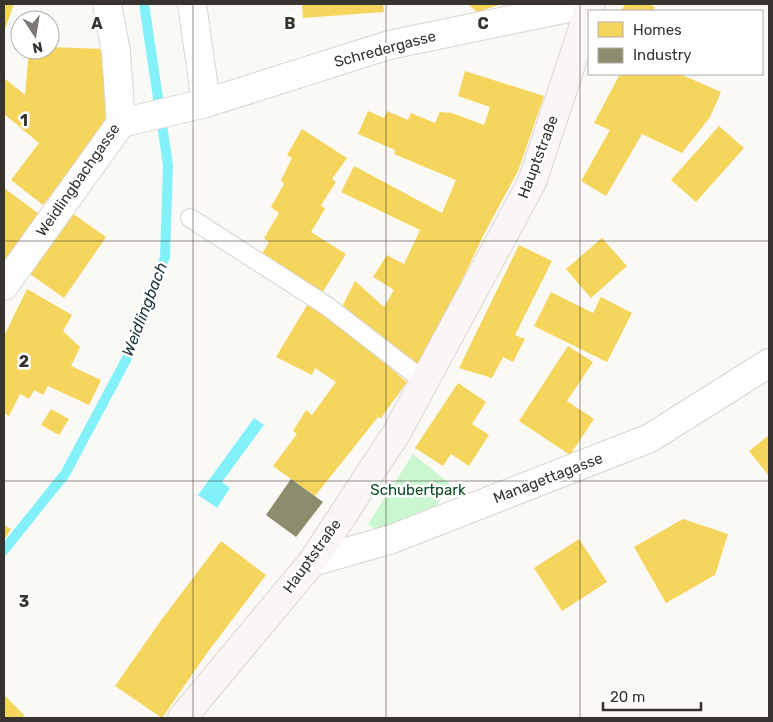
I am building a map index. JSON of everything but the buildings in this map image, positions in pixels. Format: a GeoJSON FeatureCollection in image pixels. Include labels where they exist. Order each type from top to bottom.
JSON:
{"type":"FeatureCollection","features":[{"type":"Feature","properties":{"kind":"main road","name":"Hauptstraße"},"geometry":{"type":"LineString","coordinates":[[182,718],[312,562],[396,434],[532,182],[588,13]]}},
{"type":"Feature","properties":{"kind":"street","name":"Weidlingbachgasse"},"geometry":{"type":"LineString","coordinates":[[4,286],[133,120],[116,52],[107,4]]}},
{"type":"Feature","properties":{"kind":"street"},"geometry":{"type":"LineString","coordinates":[[192,4],[196,105]]}},
{"type":"Feature","properties":{"kind":"street","name":"Schredergasse"},"geometry":{"type":"LineString","coordinates":[[133,120],[196,105],[389,45],[587,4]]}},
{"type":"Feature","properties":{"kind":"street","name":"Managettagasse"},"geometry":{"type":"LineString","coordinates":[[312,562],[392,539],[650,438],[769,363]]}},
{"type":"Feature","properties":{"kind":"lane"},"geometry":{"type":"LineString","coordinates":[[190,218],[327,306],[424,381]]}},
{"type":"Feature","properties":{"kind":"green space","name":"Schubertpark"},"geometry":{"type":"Polygon","coordinates":[[[413,454],[450,484],[432,513],[380,533],[368,524],[413,454]]]}},
{"type":"Feature","properties":{"kind":"water"},"geometry":{"type":"Polygon","coordinates":[[[254,418],[264,425],[222,482],[230,488],[217,508],[198,495],[254,418]]]}},
{"type":"Feature","properties":{"kind":"waterway","name":"Weidlingbach"},"geometry":{"type":"LineString","coordinates":[[4,550],[65,474],[126,360],[165,257],[168,165],[144,4]]}}]}
